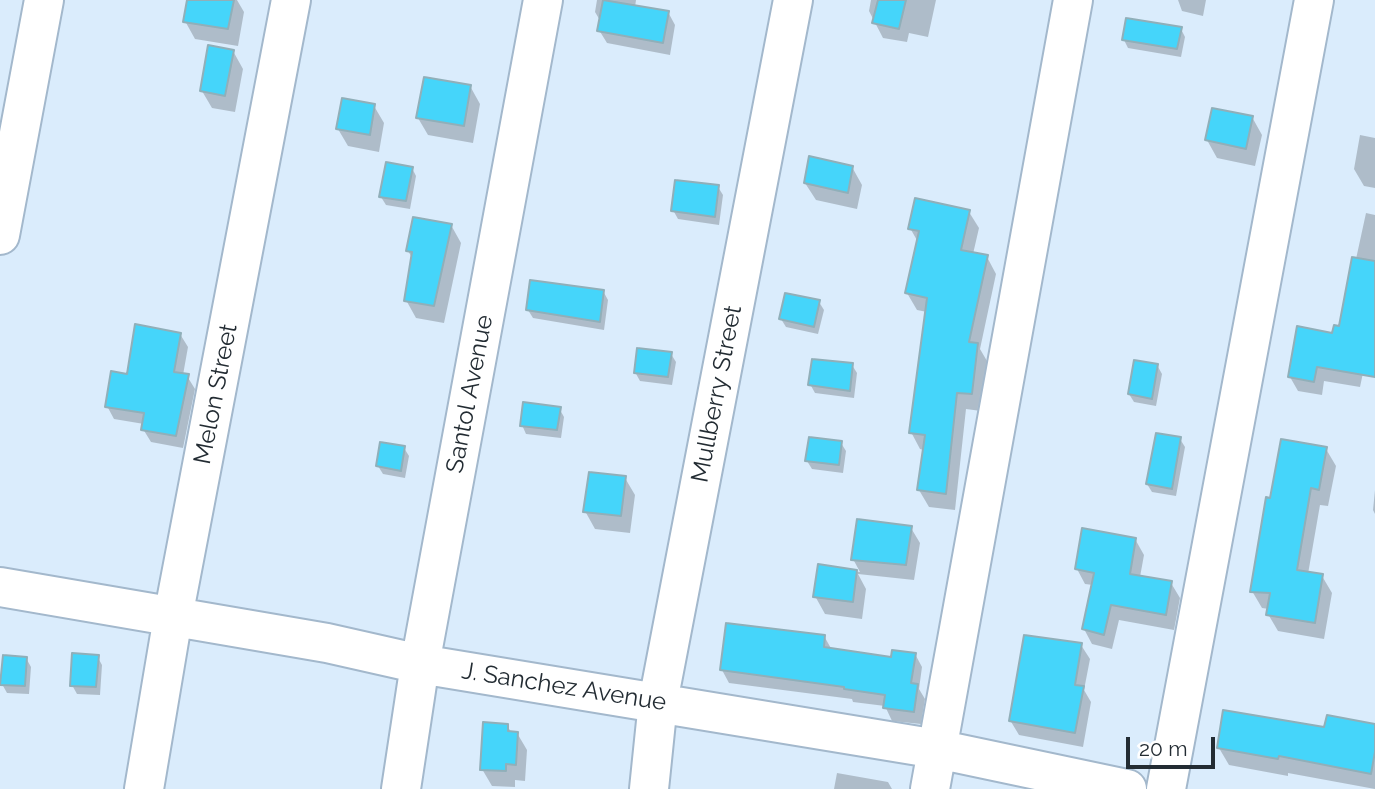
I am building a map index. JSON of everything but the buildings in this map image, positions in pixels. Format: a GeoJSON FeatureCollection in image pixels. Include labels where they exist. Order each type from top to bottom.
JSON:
{"type":"FeatureCollection","features":[{"type":"Feature","properties":{"kind":"street"},"geometry":{"type":"LineString","coordinates":[[0,235],[44,0]]}},
{"type":"Feature","properties":{"kind":"street","name":"Melon Street"},"geometry":{"type":"LineString","coordinates":[[144,789],[173,617],[291,0]]}},
{"type":"Feature","properties":{"kind":"street","name":"Santol Avenue"},"geometry":{"type":"LineString","coordinates":[[401,789],[420,664],[543,0]]}},
{"type":"Feature","properties":{"kind":"street","name":"Mullberry Street"},"geometry":{"type":"LineString","coordinates":[[649,789],[658,702],[793,0]]}},
{"type":"Feature","properties":{"kind":"street"},"geometry":{"type":"LineString","coordinates":[[930,789],[1073,0]]}},
{"type":"Feature","properties":{"kind":"street"},"geometry":{"type":"LineString","coordinates":[[1166,789],[1314,0]]}},
{"type":"Feature","properties":{"kind":"street","name":"J. Sanchez Avenue"},"geometry":{"type":"LineString","coordinates":[[0,587],[327,643],[420,664],[937,749],[1127,789]]}}]}
